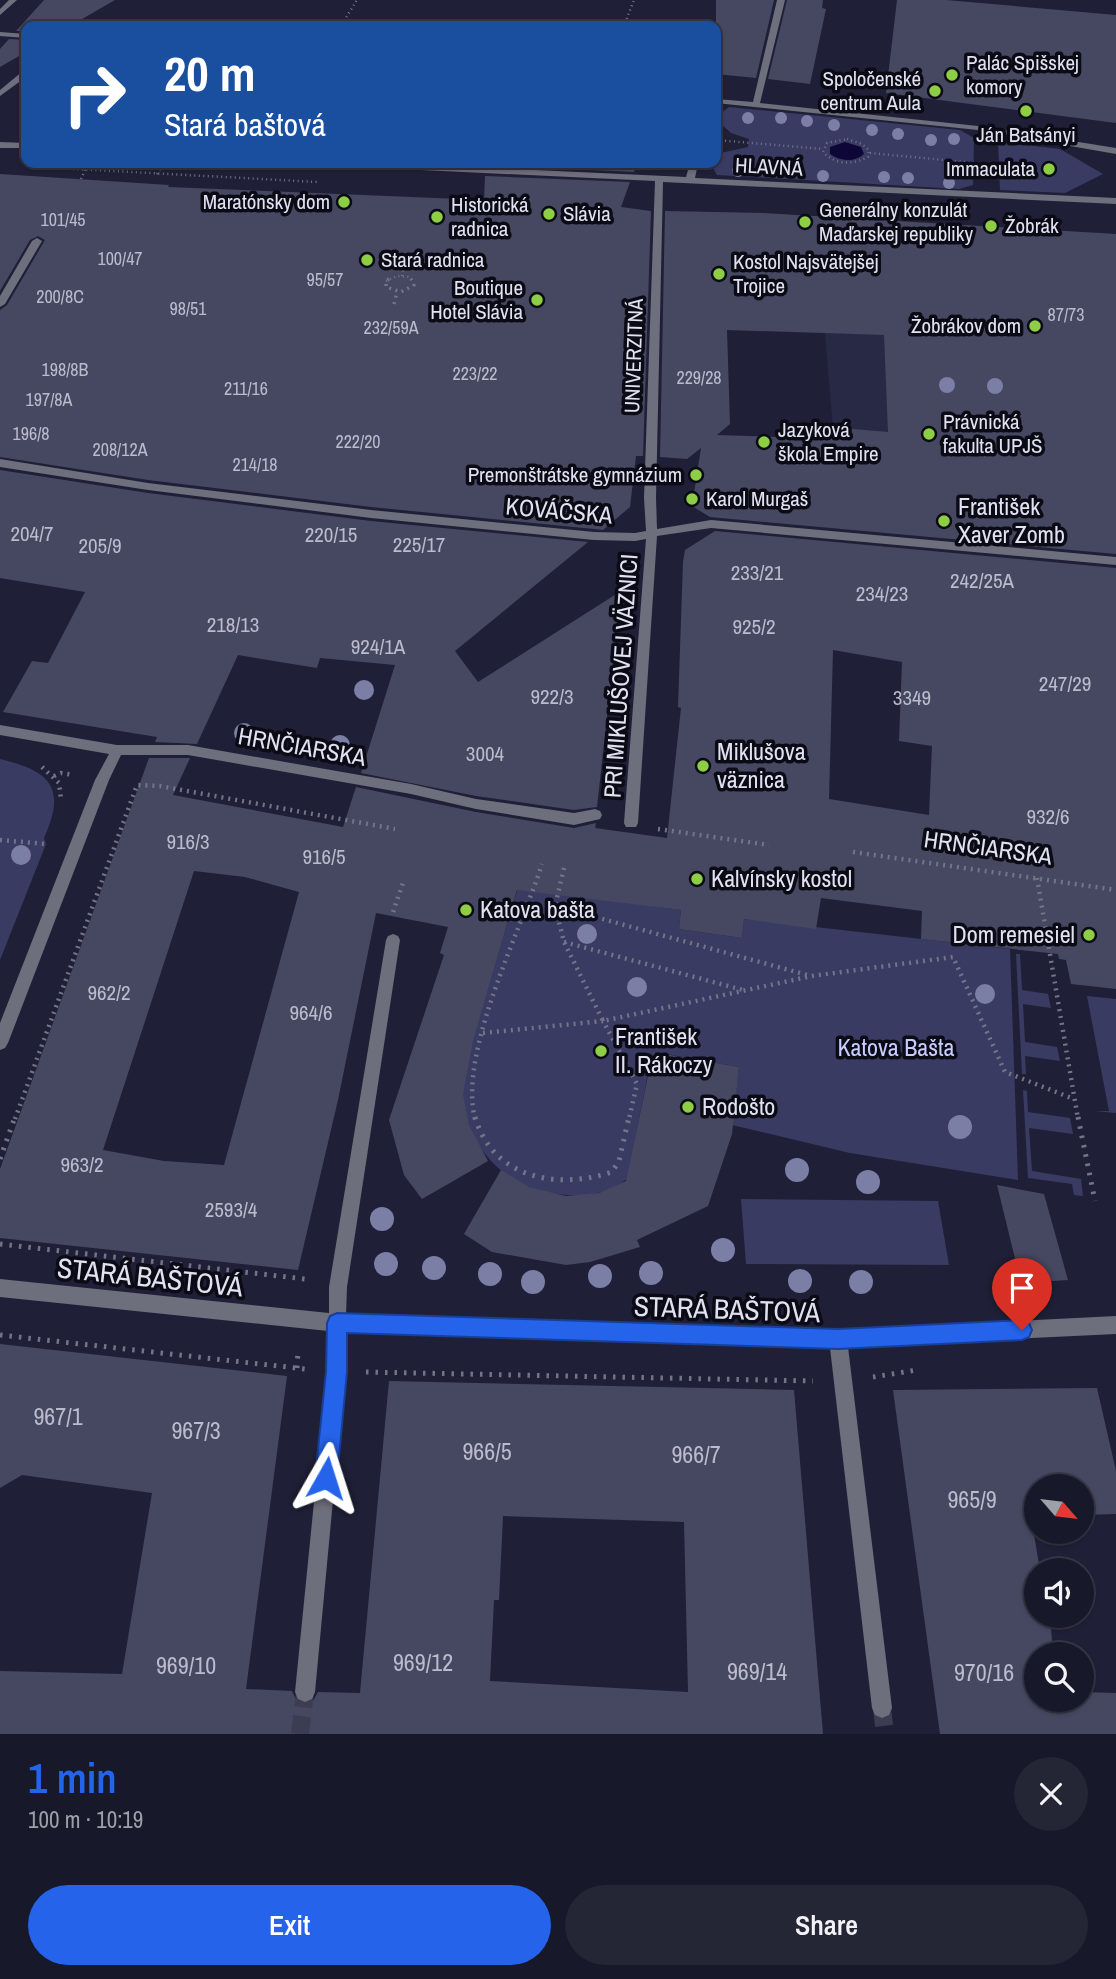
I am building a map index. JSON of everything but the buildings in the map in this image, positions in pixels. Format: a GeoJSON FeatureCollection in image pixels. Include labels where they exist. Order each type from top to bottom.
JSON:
{"type":"FeatureCollection","features":[{"type":"Feature","properties":{"kind":"street"},"geometry":{"type":"LineString","coordinates":[[0,13],[13,0]]}},
{"type":"Feature","properties":{"kind":"street"},"geometry":{"type":"LineString","coordinates":[[756,105],[781,0]]}},
{"type":"Feature","properties":{"kind":"street"},"geometry":{"type":"LineString","coordinates":[[0,34],[21,36]]}},
{"type":"Feature","properties":{"kind":"street"},"geometry":{"type":"LineString","coordinates":[[0,94],[21,77]]}},
{"type":"Feature","properties":{"kind":"street"},"geometry":{"type":"LineString","coordinates":[[721,102],[1000,131],[1116,151]]}},
{"type":"Feature","properties":{"kind":"street"},"geometry":{"type":"LineString","coordinates":[[0,145],[21,146]]}},
{"type":"Feature","properties":{"kind":"street","name":"HLAVNÁ"},"geometry":{"type":"LineString","coordinates":[[450,168],[1116,201]]}},
{"type":"Feature","properties":{"kind":"street"},"geometry":{"type":"LineString","coordinates":[[690,181],[693,168]]}},
{"type":"Feature","properties":{"kind":"street","name":"UNIVERZITNÁ"},"geometry":{"type":"LineString","coordinates":[[652,534],[650,498],[660,179]]}},
{"type":"Feature","properties":{"kind":"street"},"geometry":{"type":"LineString","coordinates":[[0,304],[37,241]]}},
{"type":"Feature","properties":{"kind":"street","name":"KOVÁČSKA"},"geometry":{"type":"LineString","coordinates":[[0,463],[131,486],[373,515],[594,536],[652,534],[711,524],[1116,561]]}},
{"type":"Feature","properties":{"kind":"street","name":"PRI MIKLUŠOVEJ VÄZNICI"},"geometry":{"type":"LineString","coordinates":[[631,823],[652,534]]}},
{"type":"Feature","properties":{"kind":"street","name":"HRNČIARSKA"},"geometry":{"type":"LineString","coordinates":[[0,730],[117,750],[188,750],[411,789],[476,804],[574,819],[595,815]]}},
{"type":"Feature","properties":{"kind":"street"},"geometry":{"type":"LineString","coordinates":[[0,1043],[102,780],[117,750]]}},
{"type":"Feature","properties":{"kind":"street"},"geometry":{"type":"LineString","coordinates":[[305,1692],[336,1372],[338,1287],[393,940]]}},
{"type":"Feature","properties":{"kind":"street","name":"STARÁ BAŠTOVÁ"},"geometry":{"type":"LineString","coordinates":[[0,1288],[337,1323],[838,1339],[1116,1325]]}},
{"type":"Feature","properties":{"kind":"street"},"geometry":{"type":"LineString","coordinates":[[838,1339],[882,1708]]}},
{"type":"Feature","properties":{"kind":"path"},"geometry":{"type":"LineString","coordinates":[[344,21],[357,0]]}},
{"type":"Feature","properties":{"kind":"path"},"geometry":{"type":"LineString","coordinates":[[626,21],[633,0]]}},
{"type":"Feature","properties":{"kind":"path"},"geometry":{"type":"LineString","coordinates":[[721,140],[823,149],[830,142],[847,139],[862,144],[870,153],[1007,166]]}},
{"type":"Feature","properties":{"kind":"path"},"geometry":{"type":"LineString","coordinates":[[823,149],[827,157],[842,162],[859,162],[870,153]]}},
{"type":"Feature","properties":{"kind":"path"},"geometry":{"type":"LineString","coordinates":[[157,174],[161,168]]}},
{"type":"Feature","properties":{"kind":"path"},"geometry":{"type":"LineString","coordinates":[[246,178],[253,168]]}},
{"type":"Feature","properties":{"kind":"path"},"geometry":{"type":"LineString","coordinates":[[81,179],[85,170]]}},
{"type":"Feature","properties":{"kind":"path"},"geometry":{"type":"LineString","coordinates":[[402,275],[406,251]]}},
{"type":"Feature","properties":{"kind":"path"},"geometry":{"type":"LineString","coordinates":[[402,275],[413,279],[414,285],[406,291],[397,292],[388,289],[385,284],[392,277],[402,275]]}},
{"type":"Feature","properties":{"kind":"path"},"geometry":{"type":"LineString","coordinates":[[394,304],[397,292]]}},
{"type":"Feature","properties":{"kind":"path"},"geometry":{"type":"LineString","coordinates":[[34,763],[45,769],[59,783],[61,805]]}},
{"type":"Feature","properties":{"kind":"path"},"geometry":{"type":"LineString","coordinates":[[0,1159],[137,785],[160,786],[395,829]]}},
{"type":"Feature","properties":{"kind":"path"},"geometry":{"type":"LineString","coordinates":[[631,823],[667,831],[769,845]]}},
{"type":"Feature","properties":{"kind":"path"},"geometry":{"type":"LineString","coordinates":[[0,841],[48,841],[41,857]]}},
{"type":"Feature","properties":{"kind":"path","name":"HRNČIARSKA"},"geometry":{"type":"LineString","coordinates":[[853,852],[1116,890]]}},
{"type":"Feature","properties":{"kind":"path"},"geometry":{"type":"LineString","coordinates":[[542,864],[536,891],[482,1033],[472,1087],[473,1112],[481,1136],[494,1154],[523,1174],[539,1178],[579,1180],[612,1172],[619,1161],[637,1084],[564,942],[555,906],[564,868]]}},
{"type":"Feature","properties":{"kind":"path"},"geometry":{"type":"LineString","coordinates":[[1037,878],[1074,1099],[1095,1201]]}},
{"type":"Feature","properties":{"kind":"path"},"geometry":{"type":"LineString","coordinates":[[555,906],[812,976]]}},
{"type":"Feature","properties":{"kind":"path"},"geometry":{"type":"LineString","coordinates":[[564,942],[744,990]]}},
{"type":"Feature","properties":{"kind":"path"},"geometry":{"type":"LineString","coordinates":[[482,1033],[603,1021],[812,976],[953,957],[1005,1072],[1074,1099]]}},
{"type":"Feature","properties":{"kind":"path"},"geometry":{"type":"LineString","coordinates":[[0,1244],[304,1279]]}},
{"type":"Feature","properties":{"kind":"shaded area"},"geometry":{"type":"Polygon","coordinates":[[[845,142],[861,147],[864,154],[847,160],[830,154],[830,147],[845,142]]]}},
{"type":"Feature","properties":{"kind":"shaded area"},"geometry":{"type":"Polygon","coordinates":[[[825,333],[931,336],[1034,466],[833,428],[825,333]]]}},
{"type":"Feature","properties":{"kind":"green space"},"geometry":{"type":"Polygon","coordinates":[[[729,107],[960,130],[974,138],[973,185],[959,189],[717,175],[713,168],[721,168],[721,153],[748,147],[749,139],[731,133],[721,124],[721,113],[729,107]]]}},
{"type":"Feature","properties":{"kind":"green space"},"geometry":{"type":"Polygon","coordinates":[[[998,142],[1060,149],[1103,174],[1065,193],[1000,190],[999,168],[1007,169],[1007,163],[999,162],[998,142]]]}},
{"type":"Feature","properties":{"kind":"green space"},"geometry":{"type":"Polygon","coordinates":[[[0,759],[31,769],[42,776],[53,794],[54,806],[44,838],[46,844],[0,960],[0,759]]]}},
{"type":"Feature","properties":{"kind":"green space","name":"Katova Bašta"},"geometry":{"type":"Polygon","coordinates":[[[518,888],[681,910],[679,929],[742,938],[744,919],[1010,949],[1018,1180],[850,1153],[732,1125],[739,1067],[655,1052],[652,1054],[627,1179],[605,1191],[582,1195],[547,1192],[520,1183],[495,1164],[475,1139],[464,1109],[463,1093],[469,1054],[518,888]]]}},
{"type":"Feature","properties":{"kind":"green space"},"geometry":{"type":"Polygon","coordinates":[[[1016,954],[1020,954],[1022,990],[1048,994],[1051,1008],[1023,1004],[1025,1042],[1057,1047],[1060,1061],[1025,1056],[1026,1074],[1022,1074],[1016,954]]]}},
{"type":"Feature","properties":{"kind":"green space"},"geometry":{"type":"Polygon","coordinates":[[[1087,996],[1116,999],[1116,1113],[1094,1111],[1109,1111],[1087,996]]]}},
{"type":"Feature","properties":{"kind":"green space"},"geometry":{"type":"Polygon","coordinates":[[[1023,1090],[1027,1091],[1028,1112],[1070,1118],[1073,1134],[1029,1128],[1032,1171],[1081,1179],[1083,1196],[1074,1195],[1072,1184],[1028,1178],[1023,1090]]]}},
{"type":"Feature","properties":{"kind":"green space"},"geometry":{"type":"Polygon","coordinates":[[[741,1199],[938,1201],[949,1265],[746,1264],[741,1199]]]}},
{"type":"Feature","properties":{"kind":"tunnel"},"geometry":{"type":"LineString","coordinates":[[300,1734],[305,1692]]}},
{"type":"Feature","properties":{"kind":"tunnel"},"geometry":{"type":"LineString","coordinates":[[882,1708],[885,1734]]}},
{"type":"Feature","properties":{"kind":"place","name":"Palác Spišskej komory"},"geometry":{"type":"Point","coordinates":[952,75]}},
{"type":"Feature","properties":{"kind":"place","name":"Spoločenské centrum Aula"},"geometry":{"type":"Point","coordinates":[935,91]}},
{"type":"Feature","properties":{"kind":"place","name":"Ján Batsányi"},"geometry":{"type":"Point","coordinates":[1026,111]}},
{"type":"Feature","properties":{"kind":"place","name":"Immaculata"},"geometry":{"type":"Point","coordinates":[1049,169]}},
{"type":"Feature","properties":{"kind":"place","name":"Maratónsky dom"},"geometry":{"type":"Point","coordinates":[344,202]}},
{"type":"Feature","properties":{"kind":"place","name":"Slávia"},"geometry":{"type":"Point","coordinates":[549,214]}},
{"type":"Feature","properties":{"kind":"place","name":"Historická radnica"},"geometry":{"type":"Point","coordinates":[437,217]}},
{"type":"Feature","properties":{"kind":"place","name":"Generálny konzulát Maďarskej republiky"},"geometry":{"type":"Point","coordinates":[805,222]}},
{"type":"Feature","properties":{"kind":"place","name":"Žobrák"},"geometry":{"type":"Point","coordinates":[991,226]}},
{"type":"Feature","properties":{"kind":"place","name":"Stará radnica"},"geometry":{"type":"Point","coordinates":[367,260]}},
{"type":"Feature","properties":{"kind":"place","name":"Kostol Najsvätejšej Trojice"},"geometry":{"type":"Point","coordinates":[719,274]}},
{"type":"Feature","properties":{"kind":"place","name":"Boutique Hotel Slávia"},"geometry":{"type":"Point","coordinates":[537,300]}},
{"type":"Feature","properties":{"kind":"place","name":"Žobrákov dom"},"geometry":{"type":"Point","coordinates":[1035,326]}},
{"type":"Feature","properties":{"kind":"place","name":"Právnická fakulta UPJŠ"},"geometry":{"type":"Point","coordinates":[929,434]}},
{"type":"Feature","properties":{"kind":"place","name":"Jazyková škola Empire"},"geometry":{"type":"Point","coordinates":[764,442]}},
{"type":"Feature","properties":{"kind":"place","name":"Premonštrátske gymnázium"},"geometry":{"type":"Point","coordinates":[696,475]}},
{"type":"Feature","properties":{"kind":"place","name":"Karol Murgaš"},"geometry":{"type":"Point","coordinates":[692,499]}},
{"type":"Feature","properties":{"kind":"place","name":"František Xaver Zomb"},"geometry":{"type":"Point","coordinates":[944,521]}},
{"type":"Feature","properties":{"kind":"place","name":"Miklušova väznica"},"geometry":{"type":"Point","coordinates":[703,766]}},
{"type":"Feature","properties":{"kind":"place","name":"Kalvínsky kostol"},"geometry":{"type":"Point","coordinates":[697,879]}},
{"type":"Feature","properties":{"kind":"place","name":"Katova bašta"},"geometry":{"type":"Point","coordinates":[466,910]}},
{"type":"Feature","properties":{"kind":"place","name":"Dom remesiel"},"geometry":{"type":"Point","coordinates":[1089,935]}},
{"type":"Feature","properties":{"kind":"place","name":"František II. Rákoczy"},"geometry":{"type":"Point","coordinates":[601,1051]}},
{"type":"Feature","properties":{"kind":"place","name":"Rodošto"},"geometry":{"type":"Point","coordinates":[688,1107]}},
{"type":"Feature","properties":{"kind":"route"},"geometry":{"type":"LineString","coordinates":[[326,1478],[336,1372],[337,1323],[838,1339],[1022,1330]]}}]}
